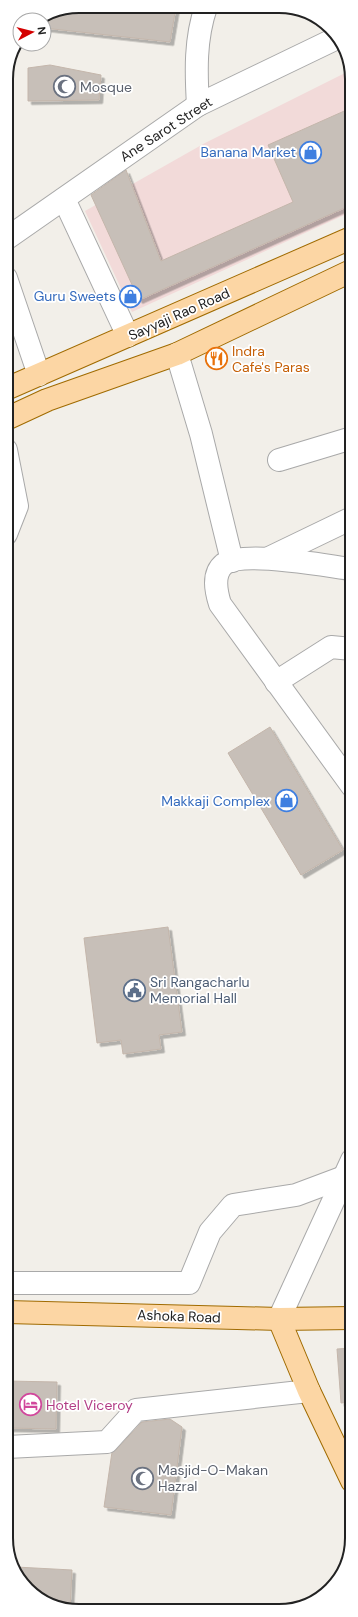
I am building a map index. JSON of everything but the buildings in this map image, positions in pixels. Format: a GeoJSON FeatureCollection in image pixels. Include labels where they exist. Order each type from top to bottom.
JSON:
{"type":"FeatureCollection","features":[{"type":"Feature","properties":{"kind":"main road","name":"Sayyaji Rao Road"},"geometry":{"type":"LineString","coordinates":[[13,386],[345,241]]}},
{"type":"Feature","properties":{"kind":"main road"},"geometry":{"type":"LineString","coordinates":[[13,416],[47,400],[178,354],[345,274]]}},
{"type":"Feature","properties":{"kind":"main road","name":"Ashoka Road"},"geometry":{"type":"LineString","coordinates":[[13,1312],[279,1319],[345,1318]]}},
{"type":"Feature","properties":{"kind":"main road"},"geometry":{"type":"LineString","coordinates":[[279,1319],[309,1391],[345,1464]]}},
{"type":"Feature","properties":{"kind":"street"},"geometry":{"type":"LineString","coordinates":[[198,105],[195,65],[201,22],[204,13]]}},
{"type":"Feature","properties":{"kind":"street","name":"Ane Sarot Street"},"geometry":{"type":"LineString","coordinates":[[13,234],[198,105],[332,40]]}},
{"type":"Feature","properties":{"kind":"street"},"geometry":{"type":"LineString","coordinates":[[64,199],[128,336]]}},
{"type":"Feature","properties":{"kind":"street"},"geometry":{"type":"LineString","coordinates":[[13,299],[39,375]]}},
{"type":"Feature","properties":{"kind":"street"},"geometry":{"type":"LineString","coordinates":[[178,354],[201,434],[232,561]]}},
{"type":"Feature","properties":{"kind":"street"},"geometry":{"type":"LineString","coordinates":[[279,460],[345,440]]}},
{"type":"Feature","properties":{"kind":"street"},"geometry":{"type":"LineString","coordinates":[[13,486],[17,506],[13,516]]}},
{"type":"Feature","properties":{"kind":"street"},"geometry":{"type":"LineString","coordinates":[[269,558],[345,521]]}},
{"type":"Feature","properties":{"kind":"street"},"geometry":{"type":"LineString","coordinates":[[345,568],[269,558],[232,561],[224,564],[218,573],[216,583],[220,604],[345,776]]}},
{"type":"Feature","properties":{"kind":"street"},"geometry":{"type":"LineString","coordinates":[[276,682],[331,647],[345,648]]}},
{"type":"Feature","properties":{"kind":"street"},"geometry":{"type":"LineString","coordinates":[[13,1283],[189,1284],[210,1232],[232,1205],[296,1196],[345,1174]]}},
{"type":"Feature","properties":{"kind":"street"},"geometry":{"type":"LineString","coordinates":[[279,1319],[345,1180]]}},
{"type":"Feature","properties":{"kind":"street"},"geometry":{"type":"LineString","coordinates":[[13,1447],[107,1442],[136,1410],[309,1391]]}},
{"type":"Feature","properties":{"kind":"shaded area"},"geometry":{"type":"Polygon","coordinates":[[[344,73],[345,215],[132,312],[85,211],[205,143],[344,73]]]}},
{"type":"Feature","properties":{"kind":"place","name":"Mosque"},"geometry":{"type":"Point","coordinates":[64,87]}},
{"type":"Feature","properties":{"kind":"place","name":"Banana Market"},"geometry":{"type":"Point","coordinates":[311,152]}},
{"type":"Feature","properties":{"kind":"place","name":"Guru Sweets"},"geometry":{"type":"Point","coordinates":[131,296]}},
{"type":"Feature","properties":{"kind":"place","name":"Indra Cafe's Paras"},"geometry":{"type":"Point","coordinates":[216,359]}},
{"type":"Feature","properties":{"kind":"place","name":"Makkaji Complex"},"geometry":{"type":"Point","coordinates":[286,801]}},
{"type":"Feature","properties":{"kind":"place","name":"Sri Rangacharlu Memorial Hall"},"geometry":{"type":"Point","coordinates":[134,990]}},
{"type":"Feature","properties":{"kind":"place","name":"Hotel Viceroy"},"geometry":{"type":"Point","coordinates":[31,1405]}},
{"type":"Feature","properties":{"kind":"place","name":"Masjid-O-Makan Hazral"},"geometry":{"type":"Point","coordinates":[142,1478]}}]}
